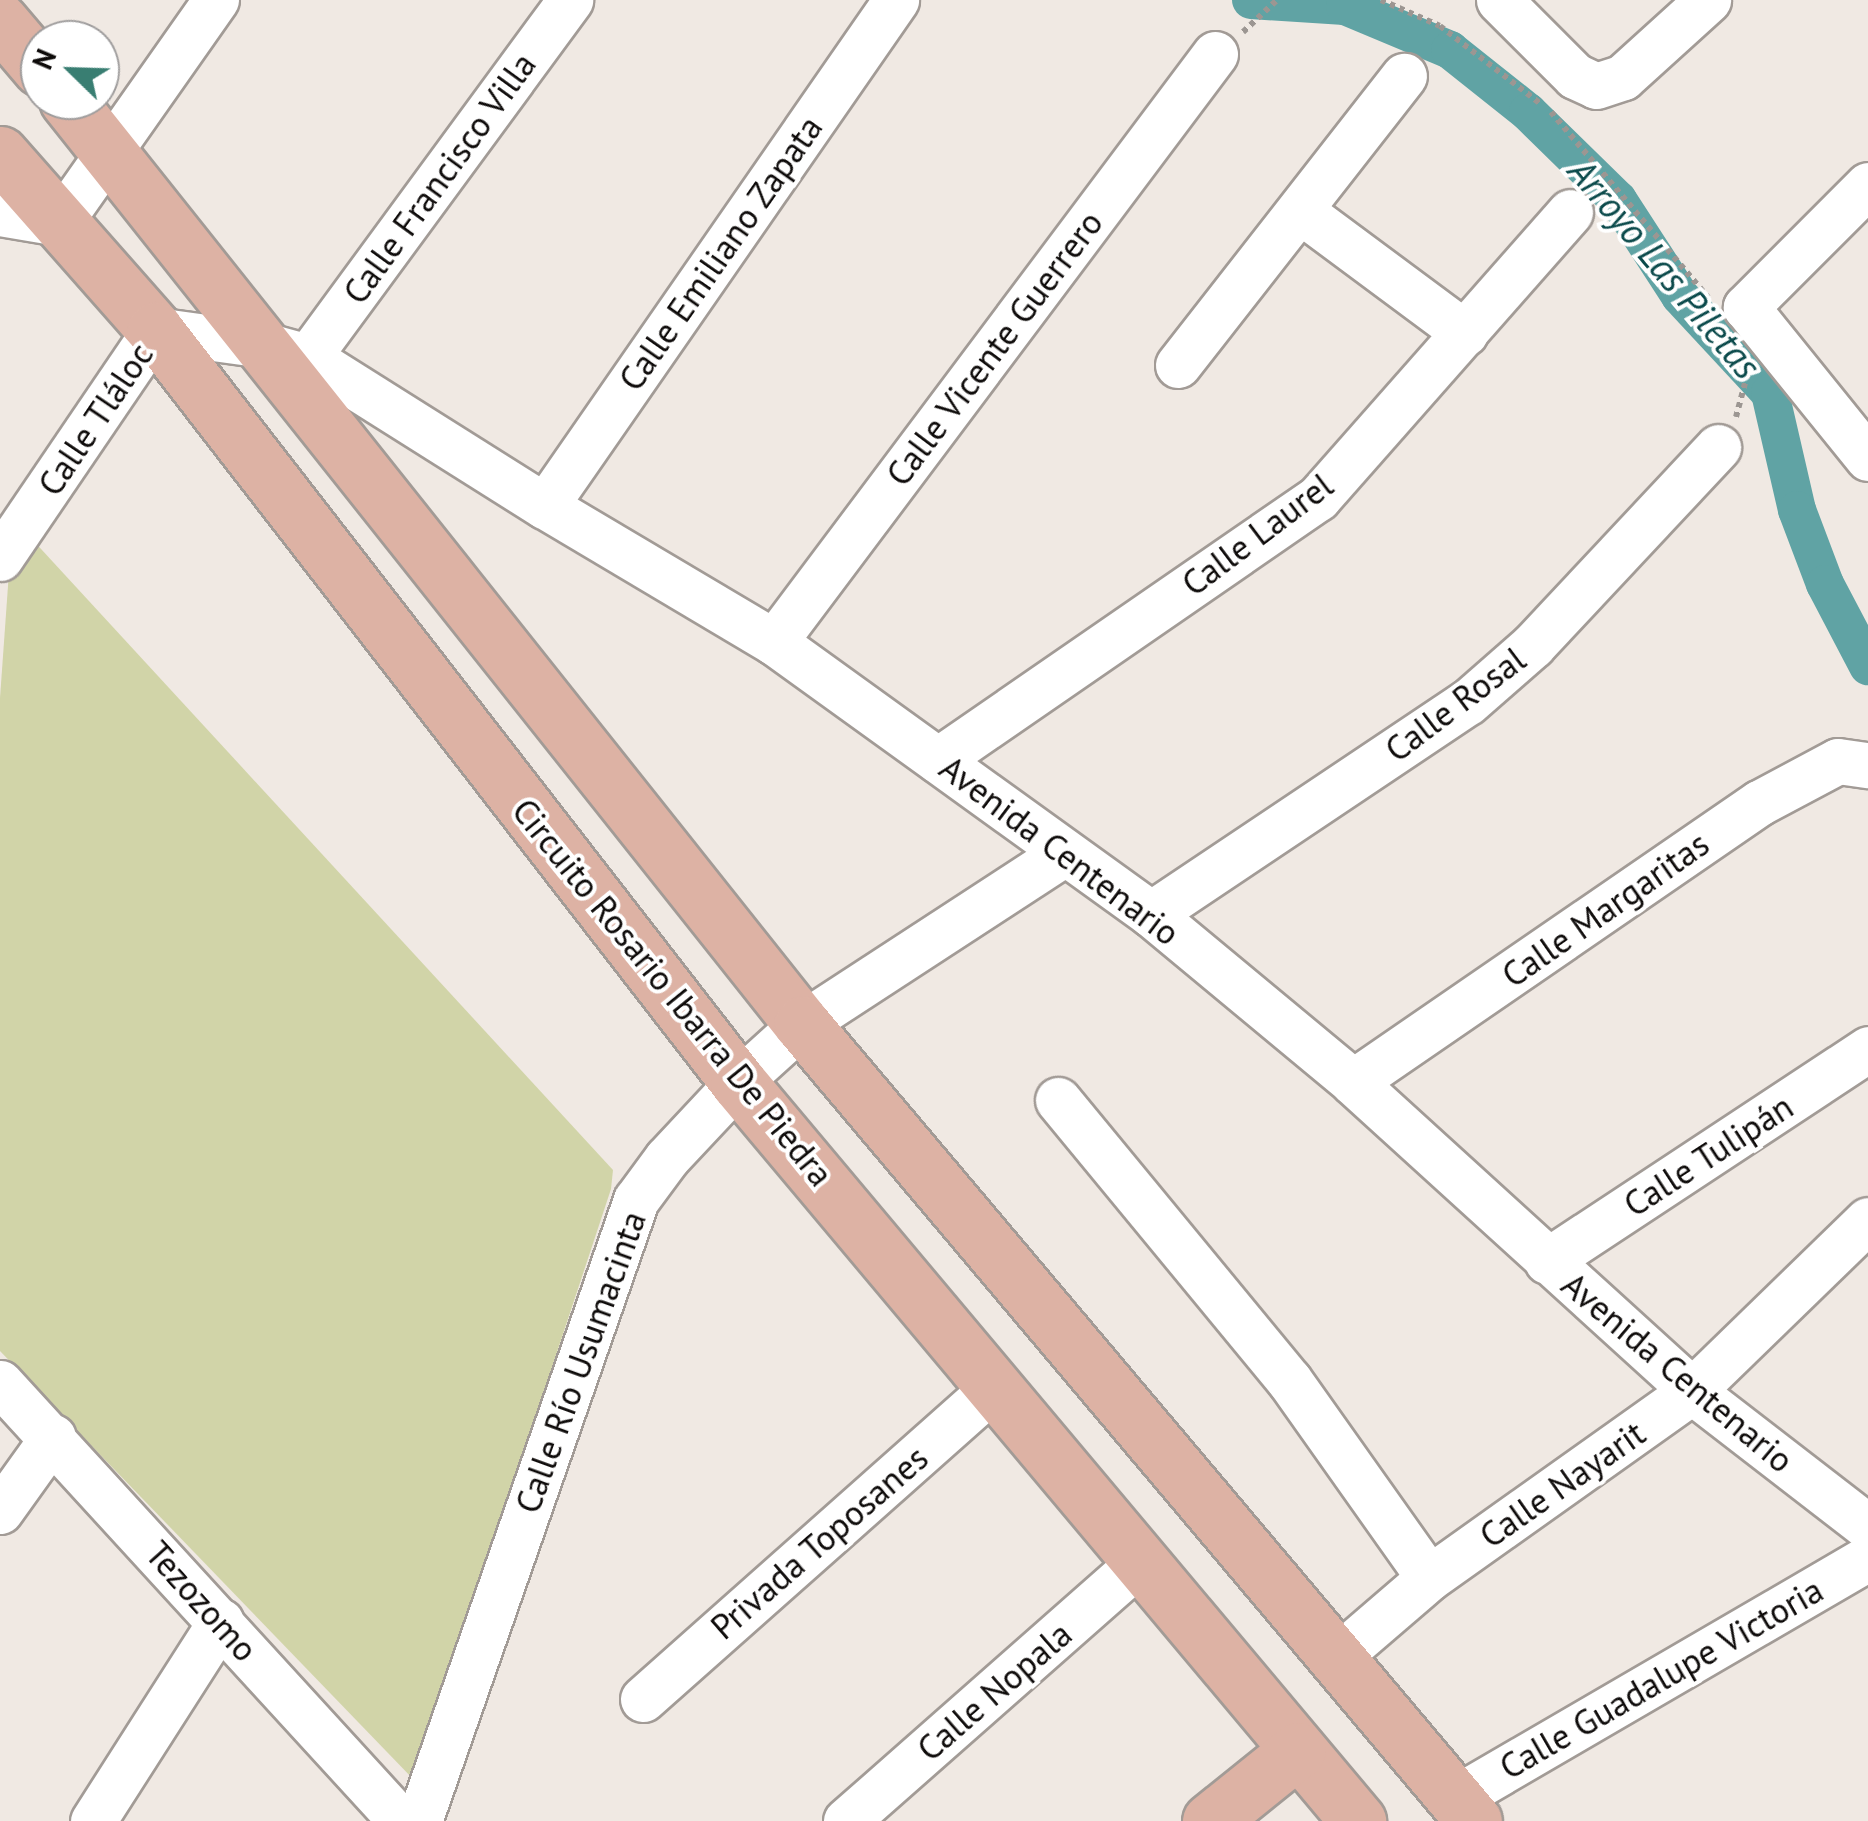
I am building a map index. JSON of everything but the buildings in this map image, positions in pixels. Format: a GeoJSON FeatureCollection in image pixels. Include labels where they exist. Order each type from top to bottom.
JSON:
{"type":"FeatureCollection","features":[{"type":"Feature","properties":{"kind":"main road"},"geometry":{"type":"LineString","coordinates":[[0,22],[20,45]]}},
{"type":"Feature","properties":{"kind":"main road"},"geometry":{"type":"LineString","coordinates":[[84,120],[286,351],[802,1024],[1464,1810]]}},
{"type":"Feature","properties":{"kind":"main road","name":"Circuito Rosario Ibarra De Piedra"},"geometry":{"type":"LineString","coordinates":[[0,154],[156,330],[738,1082],[1358,1821]]}},
{"type":"Feature","properties":{"kind":"main road"},"geometry":{"type":"LineString","coordinates":[[1210,1821],[1298,1750]]}},
{"type":"Feature","properties":{"kind":"street"},"geometry":{"type":"LineString","coordinates":[[0,214],[59,223],[216,0]]}},
{"type":"Feature","properties":{"kind":"street","name":"Calle Francisco Villa"},"geometry":{"type":"LineString","coordinates":[[286,351],[570,0]]}},
{"type":"Feature","properties":{"kind":"street","name":"Calle Emiliano Zapata"},"geometry":{"type":"LineString","coordinates":[[545,506],[896,0]]}},
{"type":"Feature","properties":{"kind":"street"},"geometry":{"type":"LineString","coordinates":[[1500,0],[1575,76],[1596,86],[1623,77],[1708,0]]}},
{"type":"Feature","properties":{"kind":"street","name":"Calle Vicente Guerrero"},"geometry":{"type":"LineString","coordinates":[[774,642],[1214,54]]}},
{"type":"Feature","properties":{"kind":"street"},"geometry":{"type":"LineString","coordinates":[[1178,365],[1302,212],[1404,76]]}},
{"type":"Feature","properties":{"kind":"street"},"geometry":{"type":"LineString","coordinates":[[1868,184],[1731,307],[1868,458]]}},
{"type":"Feature","properties":{"kind":"street"},"geometry":{"type":"LineString","coordinates":[[1302,212],[1466,332]]}},
{"type":"Feature","properties":{"kind":"street","name":"Calle Laurel"},"geometry":{"type":"LineString","coordinates":[[938,760],[1318,498],[1570,212]]}},
{"type":"Feature","properties":{"kind":"street","name":"Avenida Centenario"},"geometry":{"type":"LineString","coordinates":[[156,330],[286,351],[774,642],[1151,914],[1353,1082],[1692,1392],[1868,1527]]}},
{"type":"Feature","properties":{"kind":"street","name":"Calle Tláloc"},"geometry":{"type":"LineString","coordinates":[[0,558],[156,330]]}},
{"type":"Feature","properties":{"kind":"street","name":"Calle Rosal"},"geometry":{"type":"LineString","coordinates":[[1151,914],[1468,702],[1534,645],[1718,447]]}},
{"type":"Feature","properties":{"kind":"street","name":"Calle Margaritas"},"geometry":{"type":"LineString","coordinates":[[1353,1082],[1759,803],[1853,763]]}},
{"type":"Feature","properties":{"kind":"street","name":"Calle Río Usumacinta"},"geometry":{"type":"LineString","coordinates":[[418,1821],[636,1200],[667,1158],[738,1082],[802,1024],[1064,852]]}},
{"type":"Feature","properties":{"kind":"street","name":"Calle Tulipán"},"geometry":{"type":"LineString","coordinates":[[1547,1260],[1868,1049]]}},
{"type":"Feature","properties":{"kind":"street"},"geometry":{"type":"LineString","coordinates":[[1058,1100],[1290,1380],[1429,1578]]}},
{"type":"Feature","properties":{"kind":"street","name":"Calle Nayarit"},"geometry":{"type":"LineString","coordinates":[[1336,1658],[1429,1578],[1692,1392],[1868,1220]]}},
{"type":"Feature","properties":{"kind":"street","name":"Tezozomo"},"geometry":{"type":"LineString","coordinates":[[0,1383],[401,1821]]}},
{"type":"Feature","properties":{"kind":"street","name":"Privada Toposanes"},"geometry":{"type":"LineString","coordinates":[[642,1698],[996,1386]]}},
{"type":"Feature","properties":{"kind":"street"},"geometry":{"type":"LineString","coordinates":[[0,1510],[53,1438]]}},
{"type":"Feature","properties":{"kind":"street","name":"Calle Guadalupe Victoria"},"geometry":{"type":"LineString","coordinates":[[1464,1810],[1868,1558]]}},
{"type":"Feature","properties":{"kind":"street","name":"Calle Nopala"},"geometry":{"type":"LineString","coordinates":[[846,1821],[1142,1560]]}},
{"type":"Feature","properties":{"kind":"street"},"geometry":{"type":"LineString","coordinates":[[92,1821],[221,1621]]}},
{"type":"Feature","properties":{"kind":"path"},"geometry":{"type":"LineString","coordinates":[[1263,16],[1276,0]]}},
{"type":"Feature","properties":{"kind":"path"},"geometry":{"type":"LineString","coordinates":[[1381,0],[1440,26],[1553,113],[1731,307]]}},
{"type":"Feature","properties":{"kind":"path"},"geometry":{"type":"LineString","coordinates":[[1742,406],[1752,352]]}},
{"type":"Feature","properties":{"kind":"green space"},"geometry":{"type":"Polygon","coordinates":[[[30,537],[613,1170],[611,1189],[415,1781],[0,1351],[0,698],[10,558],[30,537]]]}},
{"type":"Feature","properties":{"kind":"waterway","name":"Arroyo Las Piletas"},"geometry":{"type":"LineString","coordinates":[[1251,0],[1345,6],[1450,50],[1528,112],[1618,200],[1680,296],[1770,393],[1797,510],[1825,584],[1868,666]]}}]}
